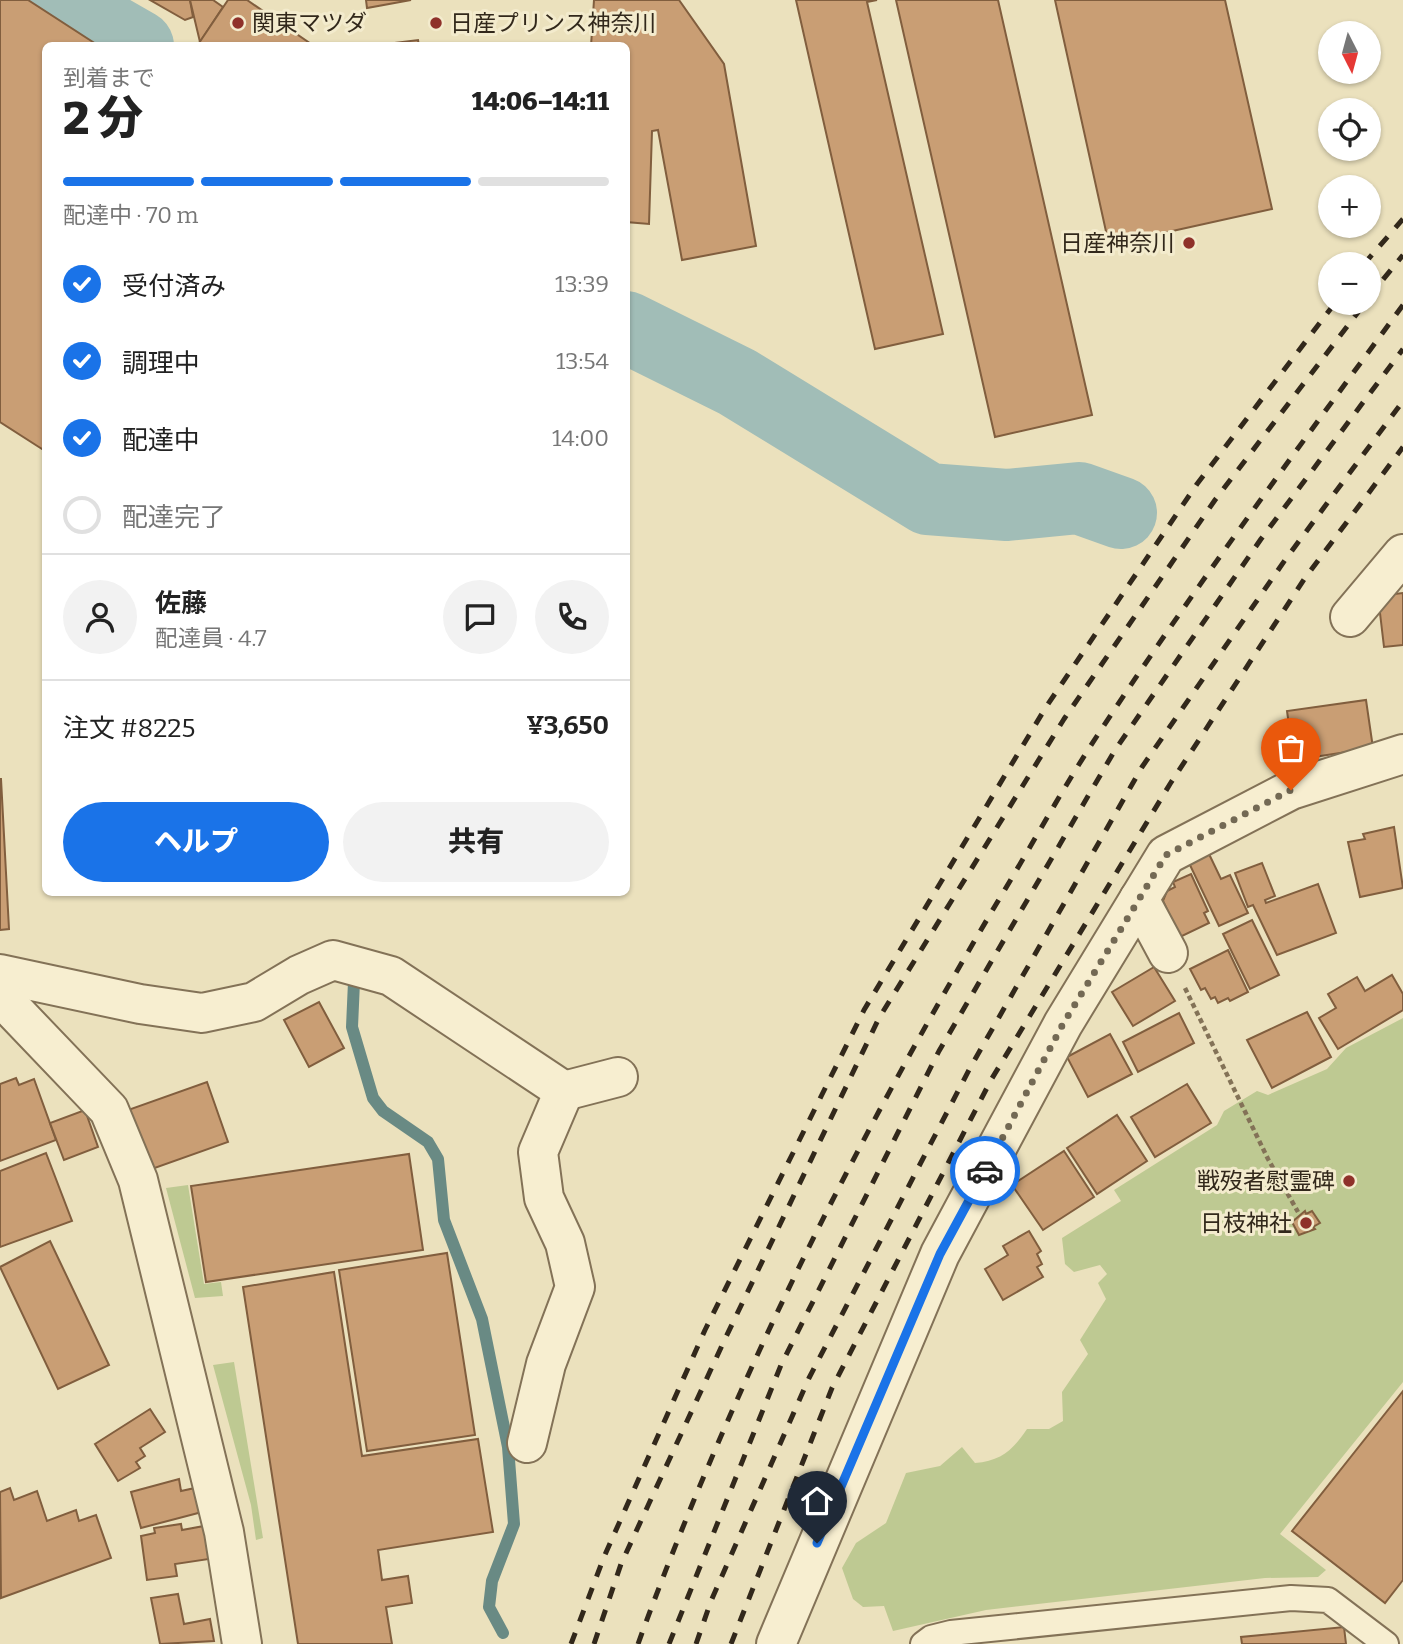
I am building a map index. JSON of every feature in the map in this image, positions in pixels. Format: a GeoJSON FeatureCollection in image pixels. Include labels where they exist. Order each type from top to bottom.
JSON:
{"type":"FeatureCollection","features":[{"type":"Feature","properties":{"kind":"street"},"geometry":{"type":"LineString","coordinates":[[1350,617],[1403,554]]}},
{"type":"Feature","properties":{"kind":"street"},"geometry":{"type":"LineString","coordinates":[[776,1644],[940,1254],[1063,1024],[1166,855],[1291,790],[1403,754]]}},
{"type":"Feature","properties":{"kind":"street"},"geometry":{"type":"LineString","coordinates":[[1139,899],[1168,953]]}},
{"type":"Feature","properties":{"kind":"street"},"geometry":{"type":"LineString","coordinates":[[0,974],[140,1004],[202,1013],[254,1002],[299,975],[333,960],[391,976],[565,1091],[618,1077]]}},
{"type":"Feature","properties":{"kind":"street"},"geometry":{"type":"LineString","coordinates":[[0,996],[109,1110],[138,1180],[224,1532],[242,1644]]}},
{"type":"Feature","properties":{"kind":"street"},"geometry":{"type":"LineString","coordinates":[[527,1443],[546,1364],[575,1287],[565,1243],[544,1198],[538,1152],[565,1091]]}},
{"type":"Feature","properties":{"kind":"lane"},"geometry":{"type":"LineString","coordinates":[[923,1644],[931,1638],[951,1633],[1291,1598],[1328,1600],[1386,1644]]}},
{"type":"Feature","properties":{"kind":"path"},"geometry":{"type":"LineString","coordinates":[[1203,1025],[1268,1159],[1298,1212]]}},
{"type":"Feature","properties":{"kind":"green space"},"geometry":{"type":"Polygon","coordinates":[[[1403,1018],[1403,1382],[1280,1534],[1326,1570],[1318,1577],[1265,1578],[986,1610],[893,1631],[884,1606],[863,1607],[853,1599],[842,1568],[856,1543],[886,1523],[906,1473],[940,1466],[962,1447],[975,1463],[992,1460],[1006,1453],[1027,1429],[1049,1429],[1063,1421],[1062,1392],[1088,1354],[1080,1340],[1106,1299],[1098,1283],[1107,1274],[1100,1265],[1074,1272],[1065,1264],[1062,1238],[1121,1201],[1114,1190],[1217,1125],[1224,1111],[1257,1091],[1268,1095],[1327,1069],[1346,1048],[1403,1018]]]}},
{"type":"Feature","properties":{"kind":"green space"},"geometry":{"type":"Polygon","coordinates":[[[188,1185],[204,1284],[221,1282],[223,1296],[195,1298],[166,1188],[188,1185]]]}},
{"type":"Feature","properties":{"kind":"green space"},"geometry":{"type":"Polygon","coordinates":[[[234,1362],[263,1538],[256,1540],[251,1505],[213,1365],[234,1362]]]}},
{"type":"Feature","properties":{"kind":"building"},"geometry":{"type":"Polygon","coordinates":[[[0,0],[28,0],[93,42],[42,42],[42,449],[0,422],[0,0]]]}},
{"type":"Feature","properties":{"kind":"building"},"geometry":{"type":"Polygon","coordinates":[[[150,0],[190,0],[193,17],[185,20],[150,0]]]}},
{"type":"Feature","properties":{"kind":"building"},"geometry":{"type":"Polygon","coordinates":[[[190,0],[213,0],[223,7],[200,42],[190,0]]]}},
{"type":"Feature","properties":{"kind":"building"},"geometry":{"type":"Polygon","coordinates":[[[228,0],[247,0],[308,42],[200,42],[228,0]]]}},
{"type":"Feature","properties":{"kind":"building"},"geometry":{"type":"Polygon","coordinates":[[[366,0],[411,0],[367,8],[366,0]]]}},
{"type":"Feature","properties":{"kind":"building"},"geometry":{"type":"Polygon","coordinates":[[[594,0],[679,0],[724,64],[756,246],[682,260],[658,130],[652,131],[649,224],[630,222],[630,42],[591,42],[594,0]]]}},
{"type":"Feature","properties":{"kind":"building"},"geometry":{"type":"Polygon","coordinates":[[[796,0],[877,0],[867,2],[943,334],[875,349],[796,0]]]}},
{"type":"Feature","properties":{"kind":"building"},"geometry":{"type":"Polygon","coordinates":[[[896,0],[998,0],[1092,415],[995,437],[896,0]]]}},
{"type":"Feature","properties":{"kind":"building"},"geometry":{"type":"Polygon","coordinates":[[[1055,0],[1225,0],[1272,209],[1109,245],[1055,0]]]}},
{"type":"Feature","properties":{"kind":"building"},"geometry":{"type":"Polygon","coordinates":[[[1403,593],[1403,645],[1384,647],[1378,596],[1403,593]]]}},
{"type":"Feature","properties":{"kind":"building"},"geometry":{"type":"Polygon","coordinates":[[[1366,700],[1373,748],[1294,760],[1287,711],[1366,700]]]}},
{"type":"Feature","properties":{"kind":"building"},"geometry":{"type":"Polygon","coordinates":[[[0,779],[9,929],[0,930],[0,779]]]}},
{"type":"Feature","properties":{"kind":"building"},"geometry":{"type":"Polygon","coordinates":[[[1394,827],[1403,888],[1360,897],[1348,842],[1365,839],[1363,834],[1394,827]]]}},
{"type":"Feature","properties":{"kind":"building"},"geometry":{"type":"Polygon","coordinates":[[[1209,854],[1221,879],[1230,875],[1248,913],[1219,926],[1189,863],[1209,854]]]}},
{"type":"Feature","properties":{"kind":"building"},"geometry":{"type":"Polygon","coordinates":[[[1262,863],[1275,896],[1265,900],[1266,903],[1318,884],[1336,933],[1277,955],[1253,905],[1248,907],[1235,873],[1262,863]]]}},
{"type":"Feature","properties":{"kind":"building"},"geometry":{"type":"Polygon","coordinates":[[[1191,874],[1208,911],[1204,913],[1209,923],[1180,937],[1163,901],[1167,891],[1175,887],[1173,882],[1191,874]]]}},
{"type":"Feature","properties":{"kind":"building"},"geometry":{"type":"Polygon","coordinates":[[[1252,920],[1279,975],[1250,989],[1223,934],[1252,920]]]}},
{"type":"Feature","properties":{"kind":"building"},"geometry":{"type":"Polygon","coordinates":[[[1228,950],[1248,992],[1230,1001],[1228,998],[1218,1003],[1215,997],[1211,999],[1205,988],[1201,990],[1190,969],[1228,950]]]}},
{"type":"Feature","properties":{"kind":"building"},"geometry":{"type":"Polygon","coordinates":[[[1154,967],[1175,1001],[1133,1026],[1112,992],[1154,967]]]}},
{"type":"Feature","properties":{"kind":"building"},"geometry":{"type":"Polygon","coordinates":[[[1392,975],[1403,994],[1403,1010],[1338,1049],[1319,1018],[1336,1008],[1328,994],[1357,977],[1365,991],[1392,975]]]}},
{"type":"Feature","properties":{"kind":"building"},"geometry":{"type":"Polygon","coordinates":[[[319,1002],[344,1048],[309,1067],[284,1020],[319,1002]]]}},
{"type":"Feature","properties":{"kind":"building"},"geometry":{"type":"Polygon","coordinates":[[[1307,1012],[1331,1057],[1272,1088],[1247,1040],[1307,1012]]]}},
{"type":"Feature","properties":{"kind":"building"},"geometry":{"type":"Polygon","coordinates":[[[1179,1013],[1194,1043],[1138,1072],[1123,1042],[1179,1013]]]}},
{"type":"Feature","properties":{"kind":"building"},"geometry":{"type":"Polygon","coordinates":[[[1110,1034],[1132,1074],[1088,1097],[1067,1057],[1110,1034]]]}},
{"type":"Feature","properties":{"kind":"building"},"geometry":{"type":"Polygon","coordinates":[[[16,1078],[19,1085],[34,1079],[56,1140],[0,1161],[0,1084],[16,1078]]]}},
{"type":"Feature","properties":{"kind":"building"},"geometry":{"type":"Polygon","coordinates":[[[207,1082],[228,1142],[149,1170],[128,1110],[207,1082]]]}},
{"type":"Feature","properties":{"kind":"building"},"geometry":{"type":"Polygon","coordinates":[[[1187,1084],[1211,1123],[1155,1157],[1131,1117],[1187,1084]]]}},
{"type":"Feature","properties":{"kind":"building"},"geometry":{"type":"Polygon","coordinates":[[[85,1110],[98,1147],[64,1160],[50,1123],[85,1110]]]}},
{"type":"Feature","properties":{"kind":"building"},"geometry":{"type":"Polygon","coordinates":[[[1117,1115],[1147,1161],[1097,1194],[1067,1148],[1117,1115]]]}},
{"type":"Feature","properties":{"kind":"building"},"geometry":{"type":"Polygon","coordinates":[[[1064,1151],[1094,1197],[1043,1230],[1012,1185],[1064,1151]]]}},
{"type":"Feature","properties":{"kind":"building"},"geometry":{"type":"Polygon","coordinates":[[[46,1153],[72,1221],[0,1247],[0,1171],[46,1153]]]}},
{"type":"Feature","properties":{"kind":"building"},"geometry":{"type":"Polygon","coordinates":[[[409,1154],[423,1250],[206,1282],[191,1186],[409,1154]]]}},
{"type":"Feature","properties":{"kind":"building"},"geometry":{"type":"Polygon","coordinates":[[[1305,1211],[1306,1214],[1312,1211],[1320,1223],[1313,1227],[1315,1229],[1299,1235],[1292,1222],[1305,1211]]]}},
{"type":"Feature","properties":{"kind":"building"},"geometry":{"type":"Polygon","coordinates":[[[1029,1231],[1041,1251],[1037,1254],[1042,1264],[1037,1267],[1043,1277],[1003,1300],[985,1269],[1008,1255],[1003,1246],[1029,1231]]]}},
{"type":"Feature","properties":{"kind":"building"},"geometry":{"type":"Polygon","coordinates":[[[50,1241],[109,1365],[58,1389],[0,1267],[50,1241]]]}},
{"type":"Feature","properties":{"kind":"building"},"geometry":{"type":"Polygon","coordinates":[[[447,1253],[475,1435],[367,1451],[339,1270],[447,1253]]]}},
{"type":"Feature","properties":{"kind":"building"},"geometry":{"type":"Polygon","coordinates":[[[334,1272],[362,1456],[478,1439],[493,1532],[378,1550],[382,1580],[408,1576],[412,1603],[386,1607],[392,1644],[298,1644],[243,1287],[334,1272]]]}},
{"type":"Feature","properties":{"kind":"building"},"geometry":{"type":"Polygon","coordinates":[[[1403,1391],[1403,1580],[1385,1603],[1292,1531],[1403,1391]]]}},
{"type":"Feature","properties":{"kind":"building"},"geometry":{"type":"Polygon","coordinates":[[[150,1409],[165,1432],[140,1448],[145,1456],[136,1462],[140,1468],[118,1481],[95,1444],[150,1409]]]}},
{"type":"Feature","properties":{"kind":"building"},"geometry":{"type":"Polygon","coordinates":[[[179,1479],[181,1491],[195,1488],[202,1512],[141,1528],[131,1492],[179,1479]]]}},
{"type":"Feature","properties":{"kind":"building"},"geometry":{"type":"Polygon","coordinates":[[[10,1488],[14,1500],[37,1491],[47,1521],[76,1510],[79,1521],[96,1515],[111,1558],[1,1598],[0,1492],[10,1488]]]}},
{"type":"Feature","properties":{"kind":"building"},"geometry":{"type":"Polygon","coordinates":[[[181,1524],[182,1530],[204,1526],[209,1559],[175,1564],[177,1576],[147,1580],[141,1536],[155,1533],[154,1528],[181,1524]]]}},
{"type":"Feature","properties":{"kind":"building"},"geometry":{"type":"Polygon","coordinates":[[[178,1594],[184,1624],[210,1619],[214,1641],[160,1644],[151,1598],[178,1594]]]}},
{"type":"Feature","properties":{"kind":"building"},"geometry":{"type":"Polygon","coordinates":[[[1344,1627],[1346,1644],[1242,1644],[1241,1637],[1344,1627]]]}},
{"type":"Feature","properties":{"kind":"waterway"},"geometry":{"type":"LineString","coordinates":[[58,0],[131,42]]}},
{"type":"Feature","properties":{"kind":"waterway"},"geometry":{"type":"LineString","coordinates":[[630,329],[737,382],[928,499],[1007,505],[1079,498],[1121,513]]}},
{"type":"Feature","properties":{"kind":"waterway"},"geometry":{"type":"LineString","coordinates":[[354,982],[352,1027],[373,1098],[383,1111],[428,1142],[438,1159],[444,1220],[482,1319],[508,1447],[514,1524],[492,1581],[489,1607],[503,1633]]}},
{"type":"Feature","properties":{"kind":"railway"},"geometry":{"type":"LineString","coordinates":[[1374,252],[1403,219]]}},
{"type":"Feature","properties":{"kind":"railway"},"geometry":{"type":"LineString","coordinates":[[1381,282],[1403,255]]}},
{"type":"Feature","properties":{"kind":"railway"},"geometry":{"type":"LineString","coordinates":[[638,1644],[675,1547],[757,1355],[849,1168],[949,986],[1072,775],[1133,681],[1403,305]]}},
{"type":"Feature","properties":{"kind":"railway"},"geometry":{"type":"LineString","coordinates":[[571,1644],[604,1557],[705,1330],[864,1010],[1046,707],[1197,484],[1326,315]]}},
{"type":"Feature","properties":{"kind":"railway"},"geometry":{"type":"LineString","coordinates":[[594,1644],[621,1564],[879,1018],[1064,719],[1215,500],[1356,315]]}},
{"type":"Feature","properties":{"kind":"railway"},"geometry":{"type":"LineString","coordinates":[[669,1644],[781,1365],[939,1051],[1115,750],[1261,539],[1403,349]]}},
{"type":"Feature","properties":{"kind":"railway"},"geometry":{"type":"LineString","coordinates":[[696,1644],[711,1601],[809,1378],[970,1068],[1142,767],[1285,560],[1403,401]]}},
{"type":"Feature","properties":{"kind":"railway"},"geometry":{"type":"LineString","coordinates":[[731,1644],[832,1388],[991,1080],[1170,784],[1305,578],[1403,447]]}},
{"type":"Feature","properties":{"kind":"way so far"},"geometry":{"type":"LineString","coordinates":[[985,1171],[1063,1024],[1166,855],[1291,790]]}},
{"type":"Feature","properties":{"kind":"place","name":"関東マツダ"},"geometry":{"type":"Point","coordinates":[238,23]}},
{"type":"Feature","properties":{"kind":"place","name":"日産プリンス神奈川"},"geometry":{"type":"Point","coordinates":[436,23]}},
{"type":"Feature","properties":{"kind":"place","name":"日産神奈川"},"geometry":{"type":"Point","coordinates":[1189,243]}},
{"type":"Feature","properties":{"kind":"place","name":"戦歿者慰霊碑"},"geometry":{"type":"Point","coordinates":[1349,1181]}},
{"type":"Feature","properties":{"kind":"place","name":"日枝神社"},"geometry":{"type":"Point","coordinates":[1306,1223]}},
{"type":"Feature","properties":{"kind":"route"},"geometry":{"type":"LineString","coordinates":[[817,1543],[940,1254],[985,1171]]}}]}
